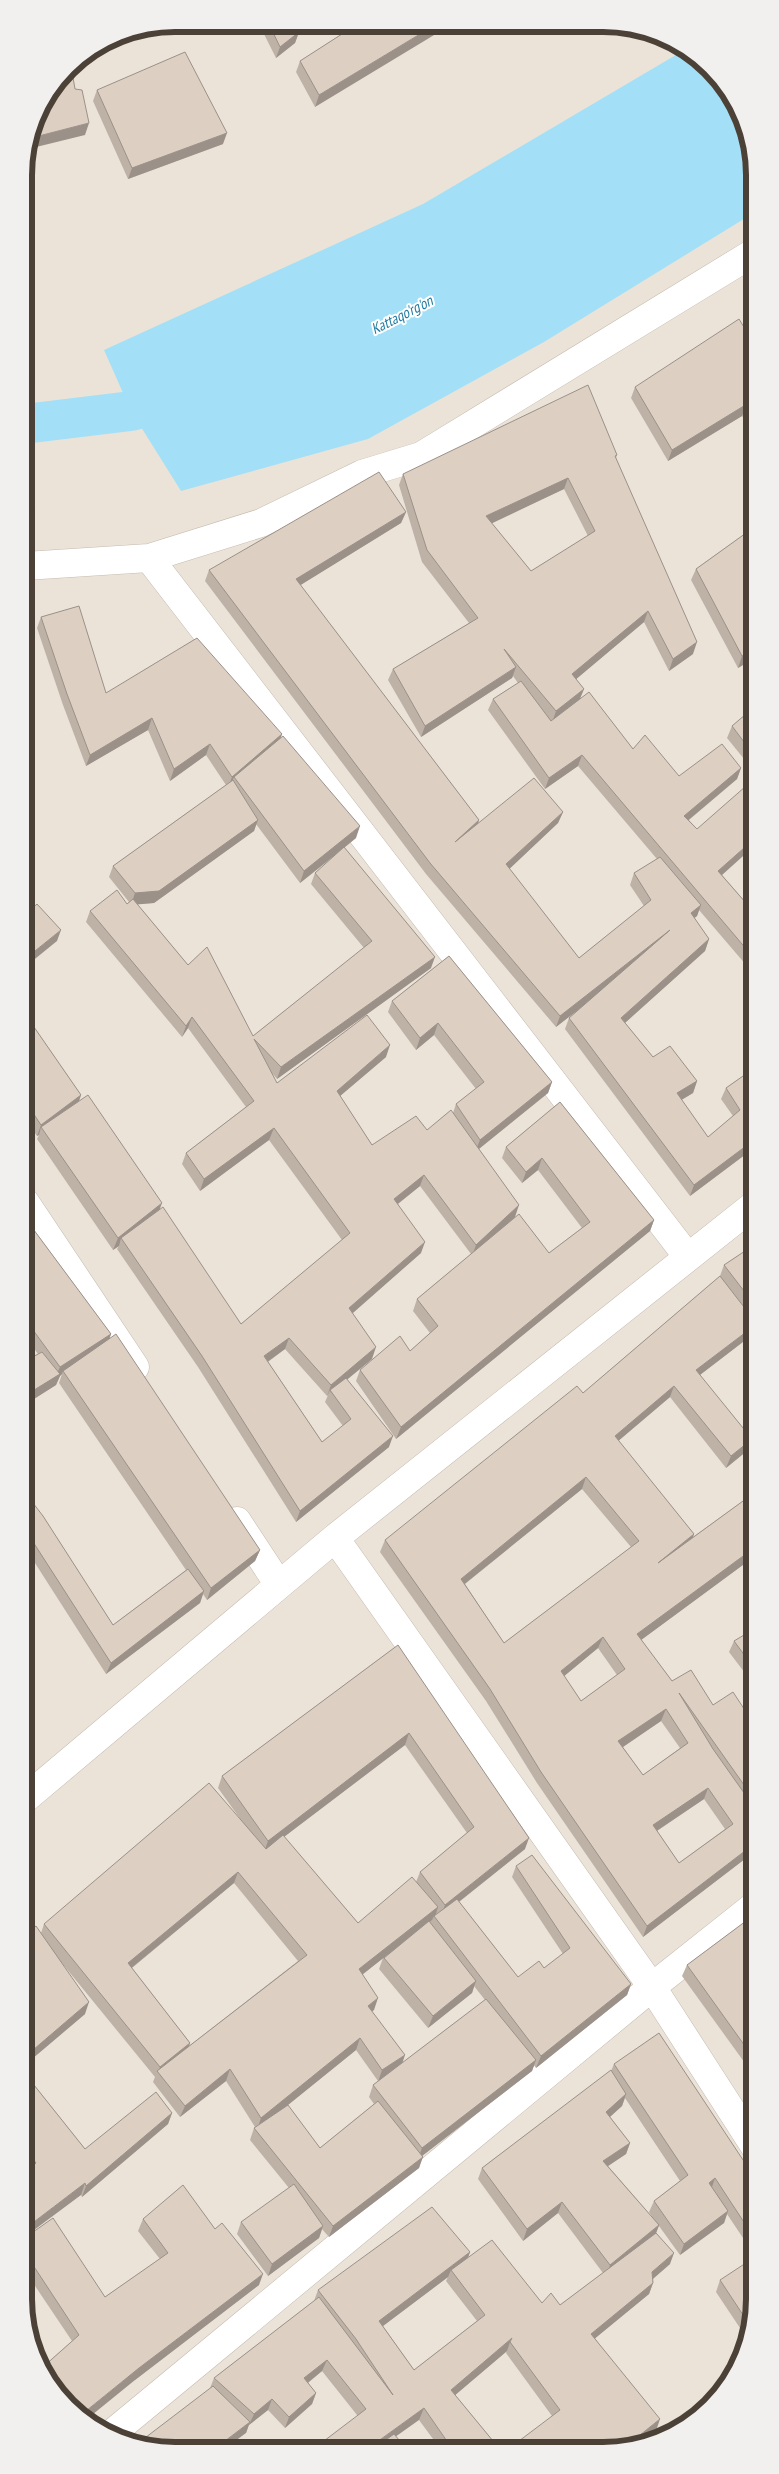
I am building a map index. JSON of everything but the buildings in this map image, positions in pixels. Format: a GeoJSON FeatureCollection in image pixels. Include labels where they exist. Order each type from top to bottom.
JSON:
{"type":"FeatureCollection","features":[{"type":"Feature","properties":{"kind":"street"},"geometry":{"type":"LineString","coordinates":[[33,565],[149,558],[260,523],[362,474],[421,456],[746,257]]}},
{"type":"Feature","properties":{"kind":"street"},"geometry":{"type":"LineString","coordinates":[[149,558],[688,1258]]}},
{"type":"Feature","properties":{"kind":"street"},"geometry":{"type":"LineString","coordinates":[[33,1792],[335,1538],[746,1211]]}},
{"type":"Feature","properties":{"kind":"street"},"geometry":{"type":"LineString","coordinates":[[33,1214],[147,1385]]}},
{"type":"Feature","properties":{"kind":"street"},"geometry":{"type":"LineString","coordinates":[[224,1502],[279,1585]]}},
{"type":"Feature","properties":{"kind":"street"},"geometry":{"type":"LineString","coordinates":[[335,1538],[652,1987],[746,2133]]}},
{"type":"Feature","properties":{"kind":"street"},"geometry":{"type":"LineString","coordinates":[[117,2429],[652,1987],[746,1912]]}},
{"type":"Feature","properties":{"kind":"shaded area"},"geometry":{"type":"Polygon","coordinates":[[[166,33],[613,33],[632,35],[667,47],[691,62],[705,74],[727,104],[736,121],[744,147],[746,175],[746,2308],[742,2336],[736,2353],[717,2386],[705,2400],[675,2422],[658,2431],[632,2439],[604,2442],[175,2442],[147,2439],[112,2427],[88,2412],[74,2400],[62,2386],[47,2362],[35,2327],[33,2308],[33,166],[37,138],[47,112],[62,88],[81,68],[121,43],[147,35],[166,33]]]}},
{"type":"Feature","properties":{"kind":"water"},"geometry":{"type":"Polygon","coordinates":[[[678,54],[705,74],[717,88],[736,121],[744,147],[746,218],[544,342],[368,439],[181,491],[131,411],[104,350],[423,204],[678,54]]]}},
{"type":"Feature","properties":{"kind":"waterway","name":"Kattaqo'rg'on"},"geometry":{"type":"LineString","coordinates":[[33,423],[131,411],[184,396]]}}]}
